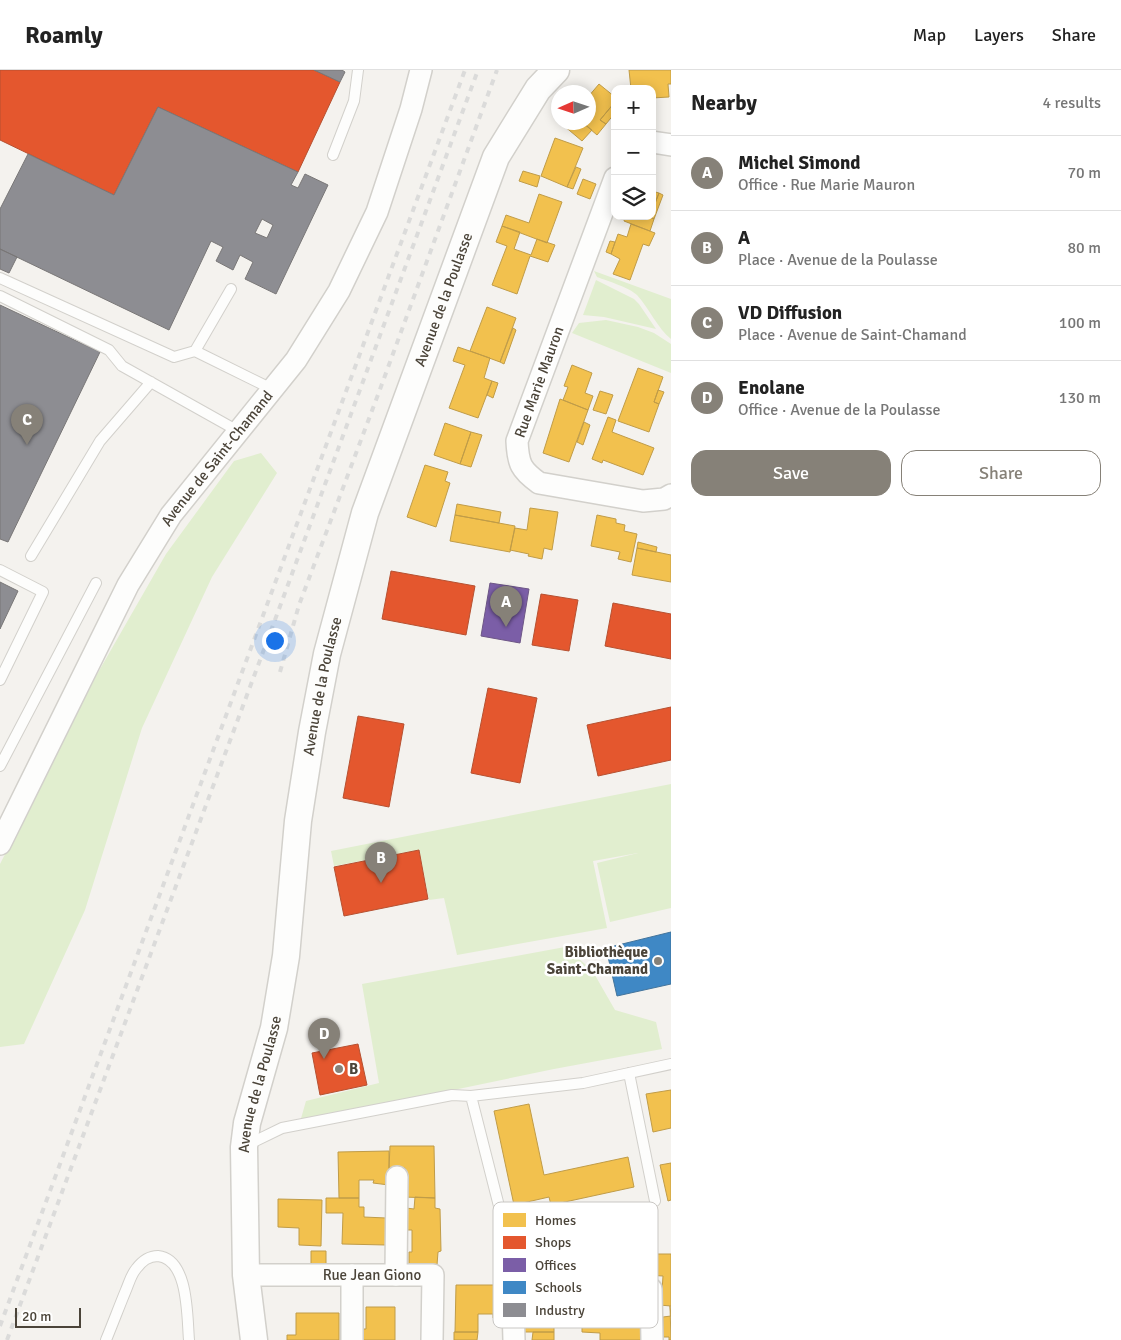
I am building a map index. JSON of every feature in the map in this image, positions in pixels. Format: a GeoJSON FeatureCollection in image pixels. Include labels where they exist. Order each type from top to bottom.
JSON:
{"type":"FeatureCollection","features":[{"type":"Feature","properties":{"kind":"street","name":"Avenue de Saint-Chamand"},"geometry":{"type":"LineString","coordinates":[[0,844],[128,585],[171,516],[296,360],[339,291],[377,212],[411,109],[421,70]]}},
{"type":"Feature","properties":{"kind":"street","name":"Avenue de la Poulasse"},"geometry":{"type":"LineString","coordinates":[[254,1340],[246,1276],[244,1147],[246,1123],[274,1028],[286,956],[298,821],[327,654],[365,513],[496,157],[538,89],[556,70]]}},
{"type":"Feature","properties":{"kind":"street"},"geometry":{"type":"LineString","coordinates":[[656,143],[671,146]]}},
{"type":"Feature","properties":{"kind":"street","name":"Rue Marie Mauron"},"geometry":{"type":"LineString","coordinates":[[611,189],[517,441],[518,458],[527,474],[539,483],[643,501],[664,499],[671,495]]}},
{"type":"Feature","properties":{"kind":"street"},"geometry":{"type":"LineString","coordinates":[[396,1275],[397,1177]]}},
{"type":"Feature","properties":{"kind":"street"},"geometry":{"type":"LineString","coordinates":[[352,1275],[352,1340]]}},
{"type":"Feature","properties":{"kind":"street","name":"Rue Jean Giono"},"geometry":{"type":"LineString","coordinates":[[246,1276],[433,1275],[432,1340]]}},
{"type":"Feature","properties":{"kind":"lane"},"geometry":{"type":"LineString","coordinates":[[333,155],[354,101],[358,70]]}},
{"type":"Feature","properties":{"kind":"lane"},"geometry":{"type":"LineString","coordinates":[[0,278],[174,357],[195,351],[272,389]]}},
{"type":"Feature","properties":{"kind":"lane"},"geometry":{"type":"LineString","coordinates":[[195,351],[231,289]]}},
{"type":"Feature","properties":{"kind":"lane"},"geometry":{"type":"LineString","coordinates":[[0,296],[109,350],[122,366],[238,431]]}},
{"type":"Feature","properties":{"kind":"lane"},"geometry":{"type":"LineString","coordinates":[[31,556],[100,441],[151,382]]}},
{"type":"Feature","properties":{"kind":"lane"},"geometry":{"type":"LineString","coordinates":[[0,570],[43,592],[0,680]]}},
{"type":"Feature","properties":{"kind":"lane"},"geometry":{"type":"LineString","coordinates":[[0,766],[96,583]]}},
{"type":"Feature","properties":{"kind":"lane"},"geometry":{"type":"LineString","coordinates":[[244,1147],[282,1128],[452,1094],[471,1096],[584,1083],[671,1064]]}},
{"type":"Feature","properties":{"kind":"lane"},"geometry":{"type":"LineString","coordinates":[[628,1073],[655,1201]]}},
{"type":"Feature","properties":{"kind":"lane"},"geometry":{"type":"LineString","coordinates":[[471,1096],[498,1202]]}},
{"type":"Feature","properties":{"kind":"lane"},"geometry":{"type":"LineString","coordinates":[[106,1340],[134,1270],[145,1258],[156,1256],[165,1258],[173,1264],[182,1279],[189,1340]]}},
{"type":"Feature","properties":{"kind":"green space"},"geometry":{"type":"Polygon","coordinates":[[[594,271],[671,299],[671,339],[662,330],[634,292],[597,277],[594,271]]]}},
{"type":"Feature","properties":{"kind":"green space"},"geometry":{"type":"Polygon","coordinates":[[[596,280],[634,299],[656,329],[604,317],[583,315],[596,280]]]}},
{"type":"Feature","properties":{"kind":"green space"},"geometry":{"type":"Polygon","coordinates":[[[606,320],[638,327],[654,333],[671,344],[671,373],[572,333],[579,323],[606,320]]]}},
{"type":"Feature","properties":{"kind":"green space"},"geometry":{"type":"Polygon","coordinates":[[[261,453],[277,473],[212,577],[142,728],[85,910],[24,1044],[0,1047],[0,864],[96,676],[166,554],[234,461],[261,453]]]}},
{"type":"Feature","properties":{"kind":"green space"},"geometry":{"type":"Polygon","coordinates":[[[671,784],[671,908],[610,922],[597,863],[638,853],[593,861],[607,928],[457,955],[444,898],[429,900],[419,850],[334,866],[331,851],[671,784]]]}},
{"type":"Feature","properties":{"kind":"green space"},"geometry":{"type":"Polygon","coordinates":[[[565,947],[592,970],[615,1010],[656,1022],[662,1049],[554,1069],[300,1122],[306,1101],[379,1083],[362,984],[565,947]]]}},
{"type":"Feature","properties":{"kind":"building: Homes"},"geometry":{"type":"Polygon","coordinates":[[[629,70],[671,70],[671,84],[668,84],[669,97],[656,98],[656,85],[631,85],[629,70]]]}},
{"type":"Feature","properties":{"kind":"building: Homes"},"geometry":{"type":"Polygon","coordinates":[[[599,84],[611,94],[611,107],[600,120],[606,124],[597,135],[591,130],[596,130],[596,88],[599,84]]]}},
{"type":"Feature","properties":{"kind":"building: Homes"},"geometry":{"type":"Polygon","coordinates":[[[611,107],[611,118],[606,124],[600,120],[611,107]]]}},
{"type":"Feature","properties":{"kind":"building: Homes"},"geometry":{"type":"Polygon","coordinates":[[[569,130],[592,130],[582,141],[569,130]]]}},
{"type":"Feature","properties":{"kind":"building: Homes"},"geometry":{"type":"Polygon","coordinates":[[[555,138],[583,148],[567,187],[541,176],[555,138]]]}},
{"type":"Feature","properties":{"kind":"building: Homes"},"geometry":{"type":"Polygon","coordinates":[[[576,167],[581,169],[573,189],[567,187],[576,167]]]}},
{"type":"Feature","properties":{"kind":"building: Homes"},"geometry":{"type":"Polygon","coordinates":[[[523,171],[540,176],[537,187],[519,181],[523,171]]]}},
{"type":"Feature","properties":{"kind":"building: Homes"},"geometry":{"type":"Polygon","coordinates":[[[583,179],[596,184],[590,199],[577,194],[583,179]]]}},
{"type":"Feature","properties":{"kind":"building: Homes"},"geometry":{"type":"Polygon","coordinates":[[[659,193],[663,195],[656,214],[656,201],[659,193]]]}},
{"type":"Feature","properties":{"kind":"building: Homes"},"geometry":{"type":"Polygon","coordinates":[[[539,194],[562,202],[547,243],[502,226],[506,215],[529,223],[539,194]]]}},
{"type":"Feature","properties":{"kind":"building: Homes"},"geometry":{"type":"Polygon","coordinates":[[[624,220],[654,220],[650,231],[624,220]]]}},
{"type":"Feature","properties":{"kind":"building: Homes"},"geometry":{"type":"Polygon","coordinates":[[[631,224],[655,233],[649,246],[643,244],[630,280],[613,274],[620,259],[611,254],[618,234],[627,237],[631,224]]]}},
{"type":"Feature","properties":{"kind":"building: Homes"},"geometry":{"type":"Polygon","coordinates":[[[502,226],[520,232],[514,249],[531,255],[537,239],[555,245],[548,262],[530,256],[517,294],[492,285],[507,246],[496,242],[502,226]]]}},
{"type":"Feature","properties":{"kind":"building: Homes"},"geometry":{"type":"Polygon","coordinates":[[[610,241],[615,242],[611,254],[606,252],[610,241]]]}},
{"type":"Feature","properties":{"kind":"building: Homes"},"geometry":{"type":"Polygon","coordinates":[[[487,307],[516,318],[500,362],[470,351],[487,307]]]}},
{"type":"Feature","properties":{"kind":"building: Homes"},"geometry":{"type":"Polygon","coordinates":[[[513,328],[516,330],[504,364],[500,362],[513,328]]]}},
{"type":"Feature","properties":{"kind":"building: Homes"},"geometry":{"type":"Polygon","coordinates":[[[458,347],[490,358],[484,378],[492,381],[478,418],[449,408],[465,365],[453,361],[458,347]]]}},
{"type":"Feature","properties":{"kind":"building: Homes"},"geometry":{"type":"Polygon","coordinates":[[[572,365],[592,373],[585,393],[593,396],[588,410],[563,400],[568,387],[564,386],[572,365]]]}},
{"type":"Feature","properties":{"kind":"building: Homes"},"geometry":{"type":"Polygon","coordinates":[[[638,368],[663,377],[654,402],[659,404],[649,432],[618,421],[638,368]]]}},
{"type":"Feature","properties":{"kind":"building: Homes"},"geometry":{"type":"Polygon","coordinates":[[[492,381],[498,383],[493,398],[487,395],[492,381]]]}},
{"type":"Feature","properties":{"kind":"building: Homes"},"geometry":{"type":"Polygon","coordinates":[[[658,390],[664,392],[659,404],[654,402],[658,390]]]}},
{"type":"Feature","properties":{"kind":"building: Homes"},"geometry":{"type":"Polygon","coordinates":[[[600,391],[613,395],[606,414],[593,410],[600,391]]]}},
{"type":"Feature","properties":{"kind":"building: Homes"},"geometry":{"type":"Polygon","coordinates":[[[560,399],[588,410],[569,462],[543,453],[560,399]]]}},
{"type":"Feature","properties":{"kind":"building: Homes"},"geometry":{"type":"Polygon","coordinates":[[[608,417],[616,420],[612,432],[654,448],[643,475],[603,460],[602,463],[592,459],[608,417]]]}},
{"type":"Feature","properties":{"kind":"building: Homes"},"geometry":{"type":"Polygon","coordinates":[[[584,422],[590,425],[583,445],[577,442],[584,422]]]}},
{"type":"Feature","properties":{"kind":"building: Homes"},"geometry":{"type":"Polygon","coordinates":[[[445,423],[471,432],[460,464],[434,455],[445,423]]]}},
{"type":"Feature","properties":{"kind":"building: Homes"},"geometry":{"type":"Polygon","coordinates":[[[471,432],[482,435],[471,467],[460,464],[471,432]]]}},
{"type":"Feature","properties":{"kind":"building: Homes"},"geometry":{"type":"Polygon","coordinates":[[[425,465],[448,472],[445,481],[450,483],[436,527],[407,517],[425,465]]]}},
{"type":"Feature","properties":{"kind":"building: Homes"},"geometry":{"type":"Polygon","coordinates":[[[457,504],[501,512],[499,523],[455,515],[457,504]]]}},
{"type":"Feature","properties":{"kind":"building: Homes"},"geometry":{"type":"Polygon","coordinates":[[[530,508],[558,512],[552,550],[544,548],[542,559],[510,550],[515,528],[527,530],[530,508]]]}},
{"type":"Feature","properties":{"kind":"building: Homes"},"geometry":{"type":"Polygon","coordinates":[[[455,515],[515,526],[510,552],[450,541],[455,515]]]}},
{"type":"Feature","properties":{"kind":"building: Homes"},"geometry":{"type":"Polygon","coordinates":[[[597,515],[616,519],[616,523],[625,525],[624,531],[637,534],[631,562],[618,559],[620,552],[591,546],[597,515]]]}},
{"type":"Feature","properties":{"kind":"building: Homes"},"geometry":{"type":"Polygon","coordinates":[[[638,542],[657,547],[656,552],[637,548],[638,542]]]}},
{"type":"Feature","properties":{"kind":"building: Homes"},"geometry":{"type":"Polygon","coordinates":[[[637,548],[671,555],[671,582],[632,575],[637,548]]]}},
{"type":"Feature","properties":{"kind":"building: Homes"},"geometry":{"type":"Polygon","coordinates":[[[671,1090],[671,1128],[653,1132],[646,1094],[671,1090]]]}},
{"type":"Feature","properties":{"kind":"building: Homes"},"geometry":{"type":"Polygon","coordinates":[[[529,1104],[544,1175],[628,1157],[634,1187],[565,1202],[550,1202],[549,1197],[527,1202],[513,1202],[494,1111],[529,1104]]]}},
{"type":"Feature","properties":{"kind":"building: Homes"},"geometry":{"type":"Polygon","coordinates":[[[390,1146],[434,1146],[435,1198],[402,1197],[405,1184],[405,1168],[389,1168],[390,1146]]]}},
{"type":"Feature","properties":{"kind":"building: Homes"},"geometry":{"type":"Polygon","coordinates":[[[389,1151],[389,1185],[373,1183],[374,1180],[359,1180],[359,1198],[339,1198],[338,1152],[389,1151]]]}},
{"type":"Feature","properties":{"kind":"building: Homes"},"geometry":{"type":"Polygon","coordinates":[[[671,1163],[671,1200],[668,1201],[660,1165],[671,1163]]]}},
{"type":"Feature","properties":{"kind":"building: Homes"},"geometry":{"type":"Polygon","coordinates":[[[415,1197],[435,1198],[435,1208],[440,1209],[441,1251],[438,1252],[437,1265],[409,1265],[409,1252],[412,1252],[412,1230],[404,1230],[406,1208],[414,1209],[415,1197]]]}},
{"type":"Feature","properties":{"kind":"building: Homes"},"geometry":{"type":"Polygon","coordinates":[[[326,1198],[359,1198],[359,1207],[364,1207],[364,1217],[386,1218],[386,1245],[342,1244],[343,1213],[326,1213],[326,1198]]]}},
{"type":"Feature","properties":{"kind":"building: Homes"},"geometry":{"type":"Polygon","coordinates":[[[278,1199],[322,1200],[321,1246],[299,1245],[299,1228],[278,1227],[278,1199]]]}},
{"type":"Feature","properties":{"kind":"building: Homes"},"geometry":{"type":"Polygon","coordinates":[[[311,1251],[326,1251],[326,1264],[311,1264],[311,1251]]]}},
{"type":"Feature","properties":{"kind":"building: Homes"},"geometry":{"type":"Polygon","coordinates":[[[658,1254],[671,1254],[671,1306],[659,1305],[659,1291],[662,1291],[663,1276],[658,1276],[658,1254]]]}},
{"type":"Feature","properties":{"kind":"building: Homes"},"geometry":{"type":"Polygon","coordinates":[[[456,1285],[493,1285],[493,1314],[478,1314],[478,1332],[455,1332],[456,1285]]]}},
{"type":"Feature","properties":{"kind":"building: Homes"},"geometry":{"type":"Polygon","coordinates":[[[366,1307],[395,1307],[395,1340],[359,1340],[359,1329],[366,1329],[366,1307]]]}},
{"type":"Feature","properties":{"kind":"building: Homes"},"geometry":{"type":"Polygon","coordinates":[[[296,1313],[339,1313],[339,1340],[287,1340],[287,1335],[296,1335],[296,1313]]]}},
{"type":"Feature","properties":{"kind":"building: Homes"},"geometry":{"type":"Polygon","coordinates":[[[670,1316],[671,1340],[669,1340],[669,1337],[663,1337],[663,1317],[670,1316]]]}},
{"type":"Feature","properties":{"kind":"building: Homes"},"geometry":{"type":"Polygon","coordinates":[[[519,1328],[554,1328],[554,1332],[519,1332],[519,1328]]]}},
{"type":"Feature","properties":{"kind":"building: Homes"},"geometry":{"type":"Polygon","coordinates":[[[582,1328],[642,1328],[642,1340],[600,1340],[600,1333],[582,1332],[582,1328]]]}},
{"type":"Feature","properties":{"kind":"building: Homes"},"geometry":{"type":"Polygon","coordinates":[[[454,1332],[478,1332],[477,1340],[454,1340],[454,1332]]]}},
{"type":"Feature","properties":{"kind":"building: Homes"},"geometry":{"type":"Polygon","coordinates":[[[533,1332],[554,1332],[554,1340],[532,1340],[533,1332]]]}},
{"type":"Feature","properties":{"kind":"building: Shops"},"geometry":{"type":"Polygon","coordinates":[[[0,70],[314,70],[340,82],[298,172],[158,107],[114,195],[0,140],[0,70]]]}},
{"type":"Feature","properties":{"kind":"building: Shops"},"geometry":{"type":"Polygon","coordinates":[[[391,571],[475,586],[466,635],[382,619],[391,571]]]}},
{"type":"Feature","properties":{"kind":"building: Shops"},"geometry":{"type":"Polygon","coordinates":[[[541,594],[578,600],[569,651],[532,645],[541,594]]]}},
{"type":"Feature","properties":{"kind":"building: Shops"},"geometry":{"type":"Polygon","coordinates":[[[613,603],[671,614],[671,659],[605,646],[613,603]]]}},
{"type":"Feature","properties":{"kind":"building: Shops"},"geometry":{"type":"Polygon","coordinates":[[[488,688],[537,698],[520,783],[471,773],[488,688]]]}},
{"type":"Feature","properties":{"kind":"building: Shops"},"geometry":{"type":"Polygon","coordinates":[[[671,707],[671,760],[598,776],[587,725],[671,707]]]}},
{"type":"Feature","properties":{"kind":"building: Shops"},"geometry":{"type":"Polygon","coordinates":[[[358,716],[404,724],[389,807],[343,798],[358,716]]]}},
{"type":"Feature","properties":{"kind":"building: Shops"},"geometry":{"type":"Polygon","coordinates":[[[419,850],[428,899],[344,916],[334,867],[419,850]]]}},
{"type":"Feature","properties":{"kind":"building: Shops","name":"B"},"geometry":{"type":"Polygon","coordinates":[[[358,1044],[367,1085],[320,1095],[312,1053],[358,1044]]]}},
{"type":"Feature","properties":{"kind":"building: Offices"},"geometry":{"type":"Polygon","coordinates":[[[490,583],[529,589],[520,643],[481,636],[490,583]]]}},
{"type":"Feature","properties":{"kind":"building: Schools"},"geometry":{"type":"Polygon","coordinates":[[[671,932],[671,984],[617,996],[606,948],[671,932]]]}},
{"type":"Feature","properties":{"kind":"building: Industry"},"geometry":{"type":"Polygon","coordinates":[[[314,70],[342,70],[345,72],[340,82],[314,70]]]}},
{"type":"Feature","properties":{"kind":"building: Industry"},"geometry":{"type":"Polygon","coordinates":[[[158,107],[298,172],[291,185],[298,188],[305,174],[328,185],[276,294],[245,279],[253,262],[240,255],[233,270],[216,261],[223,247],[211,241],[169,330],[0,249],[0,209],[28,154],[114,195],[158,107]],[[262,219],[255,233],[267,238],[273,225],[262,219]]]}},
{"type":"Feature","properties":{"kind":"building: Industry"},"geometry":{"type":"Polygon","coordinates":[[[0,249],[17,257],[9,273],[0,269],[0,249]]]}},
{"type":"Feature","properties":{"kind":"building: Industry"},"geometry":{"type":"Polygon","coordinates":[[[0,305],[100,352],[8,542],[0,539],[0,305]]]}},
{"type":"Feature","properties":{"kind":"building: Industry"},"geometry":{"type":"Polygon","coordinates":[[[0,582],[18,591],[0,629],[0,582]]]}},
{"type":"Feature","properties":{"kind":"railway"},"geometry":{"type":"LineString","coordinates":[[0,1326],[465,70]]}},
{"type":"Feature","properties":{"kind":"railway"},"geometry":{"type":"LineString","coordinates":[[7,1340],[478,70]]}},
{"type":"Feature","properties":{"kind":"railway"},"geometry":{"type":"LineString","coordinates":[[280,672],[299,605],[497,70]]}},
{"type":"Feature","properties":{"kind":"place","name":"VD Diffusion"},"geometry":{"type":"Point","coordinates":[27,445]}},
{"type":"Feature","properties":{"kind":"place","name":"Michel Simond"},"geometry":{"type":"Point","coordinates":[506,627]}},
{"type":"Feature","properties":{"kind":"place","name":"A"},"geometry":{"type":"Point","coordinates":[381,883]}},
{"type":"Feature","properties":{"kind":"place","name":"Bibliothèque Saint-Chamand"},"geometry":{"type":"Point","coordinates":[658,961]}},
{"type":"Feature","properties":{"kind":"place","name":"Enolane"},"geometry":{"type":"Point","coordinates":[324,1059]}},
{"type":"Feature","properties":{"kind":"place","name":"B"},"geometry":{"type":"Point","coordinates":[339,1069]}}]}
